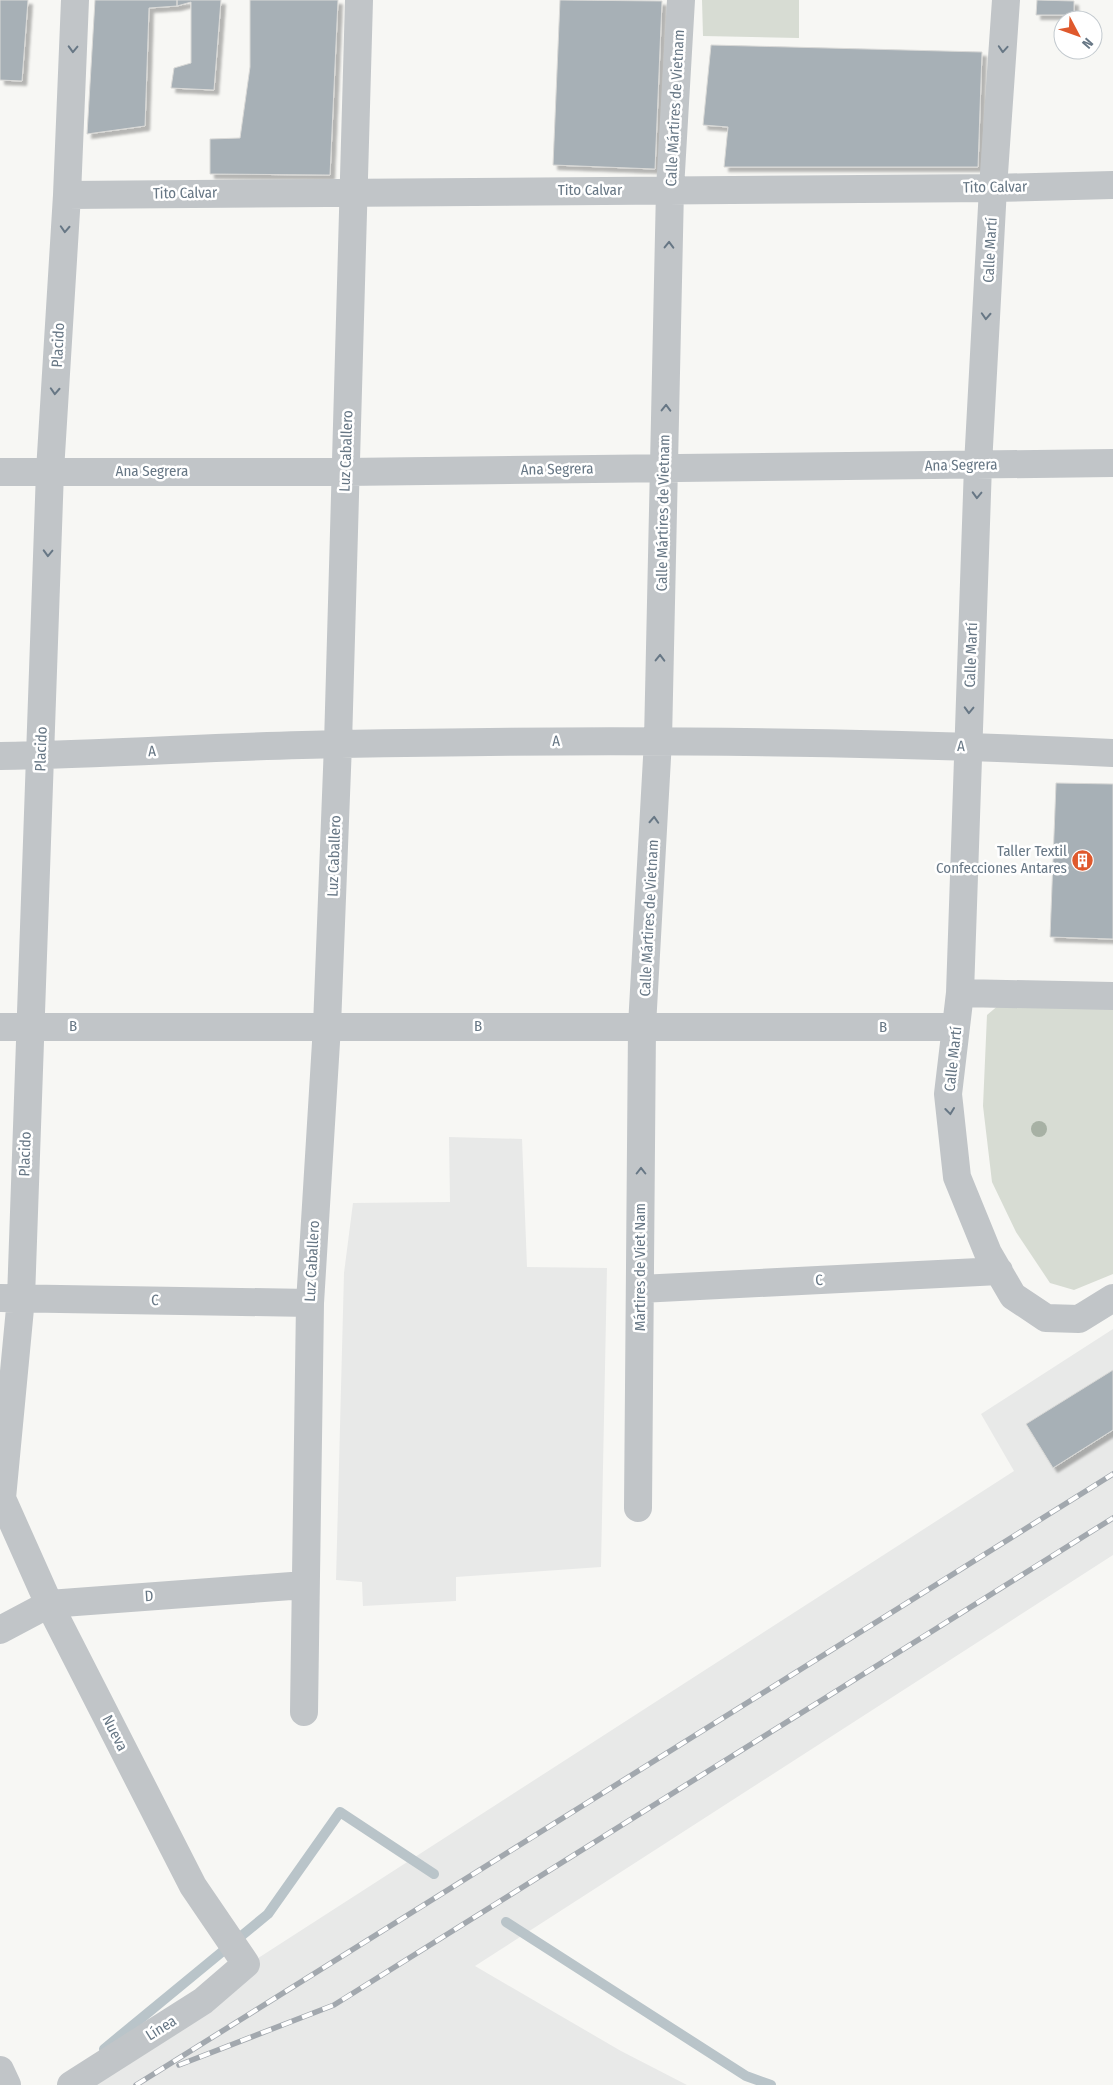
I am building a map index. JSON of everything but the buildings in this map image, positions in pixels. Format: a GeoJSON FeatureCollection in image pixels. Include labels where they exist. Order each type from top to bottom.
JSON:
{"type":"FeatureCollection","features":[{"type":"Feature","properties":{"kind":"street","name":"Placido"},"geometry":{"type":"LineString","coordinates":[[1,1496],[10,1298],[29,1026],[41,755],[50,471],[67,195],[75,0]]}},
{"type":"Feature","properties":{"kind":"street","name":"Luz Caballero"},"geometry":{"type":"LineString","coordinates":[[304,1712],[310,1302],[327,1026],[338,744],[359,0]]}},
{"type":"Feature","properties":{"kind":"street","name":"Calle Mártires de Vietnam"},"geometry":{"type":"LineString","coordinates":[[642,1026],[658,740],[670,189],[681,0]]}},
{"type":"Feature","properties":{"kind":"street","name":"Calle Martí"},"geometry":{"type":"LineString","coordinates":[[1006,0],[993,188],[978,465],[960,993],[948,1094],[957,1177],[988,1253],[1013,1296],[1046,1318],[1080,1318],[1113,1298]]}},
{"type":"Feature","properties":{"kind":"street","name":"Tito Calvar"},"geometry":{"type":"LineString","coordinates":[[67,195],[353,191],[993,188],[1113,184]]}},
{"type":"Feature","properties":{"kind":"street","name":"Ana Segrera"},"geometry":{"type":"LineString","coordinates":[[0,472],[345,472],[1113,463]]}},
{"type":"Feature","properties":{"kind":"street","name":"A"},"geometry":{"type":"LineString","coordinates":[[0,756],[338,744],[658,740],[967,746],[1113,753]]}},
{"type":"Feature","properties":{"kind":"street"},"geometry":{"type":"LineString","coordinates":[[960,993],[1113,996]]}},
{"type":"Feature","properties":{"kind":"street","name":"Mártires de Viet Nam"},"geometry":{"type":"LineString","coordinates":[[638,1508],[642,1026]]}},
{"type":"Feature","properties":{"kind":"street","name":"B"},"geometry":{"type":"LineString","coordinates":[[0,1027],[956,1027]]}},
{"type":"Feature","properties":{"kind":"street","name":"C"},"geometry":{"type":"LineString","coordinates":[[640,1290],[998,1271]]}},
{"type":"Feature","properties":{"kind":"street","name":"C"},"geometry":{"type":"LineString","coordinates":[[10,1298],[310,1302]]}},
{"type":"Feature","properties":{"kind":"street","name":"Nueva"},"geometry":{"type":"LineString","coordinates":[[1,1496],[49,1604],[193,1886],[244,1960]]}},
{"type":"Feature","properties":{"kind":"street","name":"D"},"geometry":{"type":"LineString","coordinates":[[0,1630],[49,1604],[305,1585]]}},
{"type":"Feature","properties":{"kind":"street","name":"Línea"},"geometry":{"type":"LineString","coordinates":[[71,2085],[203,2001],[244,1960]]}},
{"type":"Feature","properties":{"kind":"street"},"geometry":{"type":"LineString","coordinates":[[0,2070],[7,2085]]}},
{"type":"Feature","properties":{"kind":"shaded area"},"geometry":{"type":"Polygon","coordinates":[[[702,0],[799,0],[799,38],[703,36],[702,0]]]}},
{"type":"Feature","properties":{"kind":"shaded area"},"geometry":{"type":"Polygon","coordinates":[[[1113,1002],[1113,1274],[1074,1290],[1050,1283],[1016,1232],[992,1182],[983,1106],[987,1015],[1000,1004],[1113,1002]]]}},
{"type":"Feature","properties":{"kind":"shaded area"},"geometry":{"type":"Polygon","coordinates":[[[449,1137],[522,1139],[527,1267],[607,1268],[601,1567],[456,1577],[456,1601],[363,1606],[362,1582],[336,1580],[344,1273],[353,1203],[450,1202],[449,1137]]]}},
{"type":"Feature","properties":{"kind":"shaded area"},"geometry":{"type":"Polygon","coordinates":[[[1113,1329],[1113,1555],[475,1966],[621,2051],[687,2085],[61,2085],[1014,1471],[981,1414],[1113,1329]]]}},
{"type":"Feature","properties":{"kind":"waterway"},"geometry":{"type":"LineString","coordinates":[[104,2049],[268,1914],[340,1812],[434,1874]]}},
{"type":"Feature","properties":{"kind":"waterway"},"geometry":{"type":"LineString","coordinates":[[506,1922],[746,2076],[771,2085]]}},
{"type":"Feature","properties":{"kind":"railway"},"geometry":{"type":"LineString","coordinates":[[136,2085],[1113,1474]]}},
{"type":"Feature","properties":{"kind":"railway"},"geometry":{"type":"LineString","coordinates":[[179,2065],[334,2005],[1113,1518]]}},
{"type":"Feature","properties":{"kind":"place","name":"Taller Textil Confecciones Antares"},"geometry":{"type":"Point","coordinates":[1083,860]}}]}
